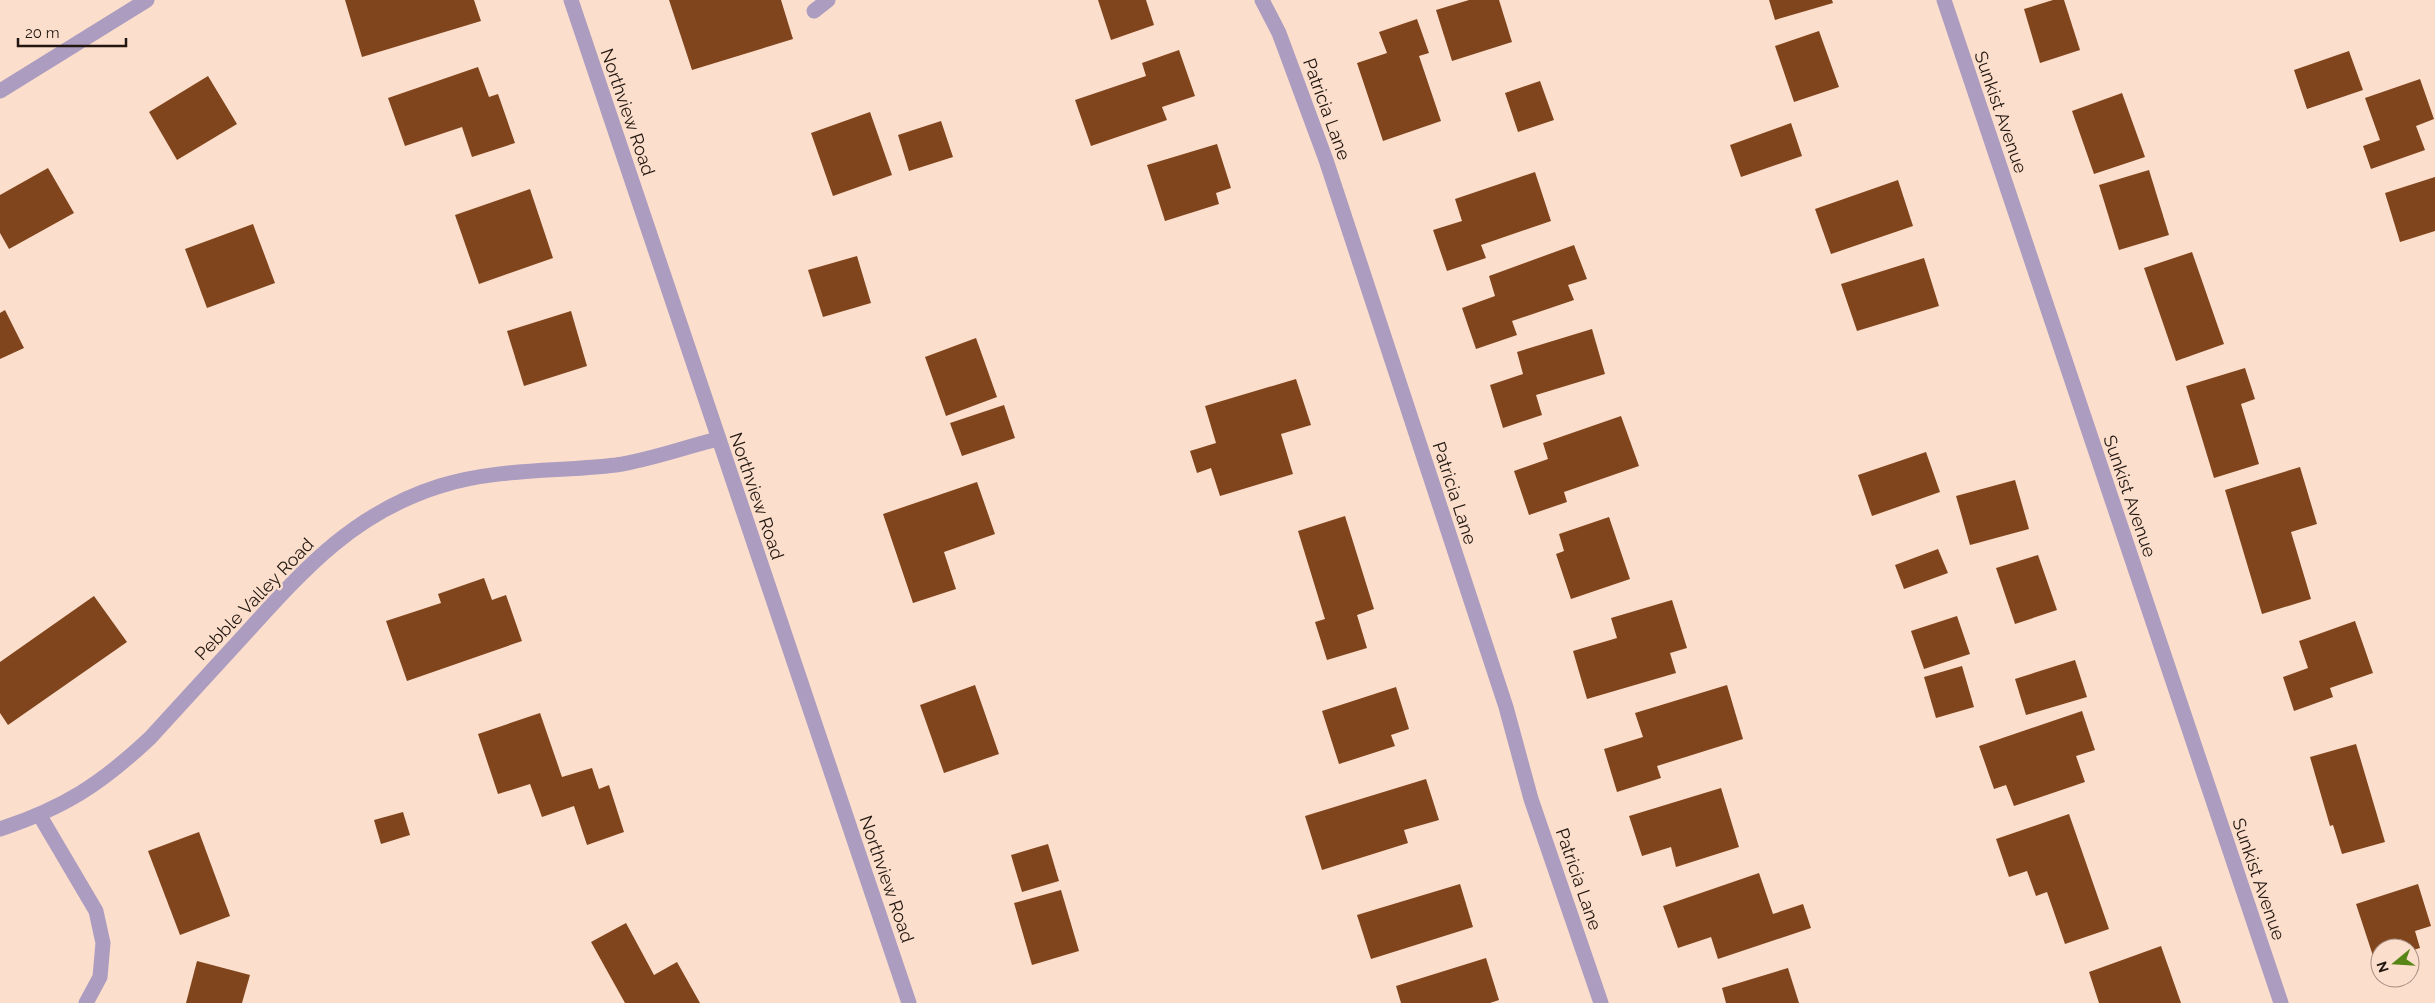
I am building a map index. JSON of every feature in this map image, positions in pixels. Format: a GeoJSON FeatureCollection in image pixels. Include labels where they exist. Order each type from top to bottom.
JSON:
{"type":"FeatureCollection","features":[{"type":"Feature","properties":{"kind":"street"},"geometry":{"type":"LineString","coordinates":[[0,91],[147,0]]}},
{"type":"Feature","properties":{"kind":"street","name":"Northview Road"},"geometry":{"type":"LineString","coordinates":[[571,0],[909,1003]]}},
{"type":"Feature","properties":{"kind":"street"},"geometry":{"type":"LineString","coordinates":[[814,11],[828,0]]}},
{"type":"Feature","properties":{"kind":"street","name":"Patricia Lane"},"geometry":{"type":"LineString","coordinates":[[1262,0],[1279,33],[1326,160],[1503,697],[1531,799],[1601,1003]]}},
{"type":"Feature","properties":{"kind":"street","name":"Sunkist Avenue"},"geometry":{"type":"LineString","coordinates":[[1944,0],[2281,1003]]}},
{"type":"Feature","properties":{"kind":"street","name":"Pebble Valley Road"},"geometry":{"type":"LineString","coordinates":[[0,829],[40,816],[83,794],[126,761],[150,738],[306,567],[354,528],[385,510],[440,486],[477,478],[526,471],[618,464],[718,439]]}},
{"type":"Feature","properties":{"kind":"street"},"geometry":{"type":"LineString","coordinates":[[40,816],[96,912],[103,943],[100,977],[86,1003]]}},
{"type":"Feature","properties":{"kind":"building"},"geometry":{"type":"Polygon","coordinates":[[[345,0],[474,0],[481,21],[362,57],[345,0]]]}},
{"type":"Feature","properties":{"kind":"building"},"geometry":{"type":"Polygon","coordinates":[[[669,0],[781,0],[793,39],[692,70],[669,0]]]}},
{"type":"Feature","properties":{"kind":"building"},"geometry":{"type":"Polygon","coordinates":[[[1098,0],[1146,0],[1154,25],[1111,40],[1098,0]]]}},
{"type":"Feature","properties":{"kind":"building"},"geometry":{"type":"Polygon","coordinates":[[[1469,0],[1499,0],[1512,42],[1452,61],[1436,10],[1469,0]]]}},
{"type":"Feature","properties":{"kind":"building"},"geometry":{"type":"Polygon","coordinates":[[[1769,0],[1832,0],[1833,3],[1775,20],[1769,0]]]}},
{"type":"Feature","properties":{"kind":"building"},"geometry":{"type":"Polygon","coordinates":[[[2053,0],[2064,0],[2080,50],[2040,63],[2024,9],[2053,0]]]}},
{"type":"Feature","properties":{"kind":"building"},"geometry":{"type":"Polygon","coordinates":[[[1417,19],[1429,53],[1419,56],[1441,121],[1383,141],[1357,63],[1387,53],[1379,32],[1417,19]]]}},
{"type":"Feature","properties":{"kind":"building"},"geometry":{"type":"Polygon","coordinates":[[[1819,31],[1839,87],[1794,102],[1775,46],[1819,31]]]}},
{"type":"Feature","properties":{"kind":"building"},"geometry":{"type":"Polygon","coordinates":[[[1179,50],[1195,96],[1162,107],[1167,120],[1091,146],[1075,100],[1146,76],[1142,63],[1179,50]]]}},
{"type":"Feature","properties":{"kind":"building"},"geometry":{"type":"Polygon","coordinates":[[[2349,51],[2363,90],[2307,109],[2294,70],[2349,51]]]}},
{"type":"Feature","properties":{"kind":"building"},"geometry":{"type":"Polygon","coordinates":[[[478,67],[489,97],[498,94],[515,143],[472,157],[462,127],[405,146],[388,98],[478,67]]]}},
{"type":"Feature","properties":{"kind":"building"},"geometry":{"type":"Polygon","coordinates":[[[208,76],[237,124],[177,160],[149,112],[208,76]]]}},
{"type":"Feature","properties":{"kind":"building"},"geometry":{"type":"Polygon","coordinates":[[[2420,79],[2434,119],[2416,126],[2425,150],[2371,169],[2363,146],[2380,140],[2365,98],[2420,79]]]}},
{"type":"Feature","properties":{"kind":"building"},"geometry":{"type":"Polygon","coordinates":[[[1540,81],[1554,120],[1518,132],[1505,93],[1540,81]]]}},
{"type":"Feature","properties":{"kind":"building"},"geometry":{"type":"Polygon","coordinates":[[[2122,93],[2145,157],[2094,174],[2072,111],[2122,93]]]}},
{"type":"Feature","properties":{"kind":"building"},"geometry":{"type":"Polygon","coordinates":[[[870,112],[892,175],[833,196],[811,133],[870,112]]]}},
{"type":"Feature","properties":{"kind":"building"},"geometry":{"type":"Polygon","coordinates":[[[941,121],[953,157],[909,171],[898,135],[941,121]]]}},
{"type":"Feature","properties":{"kind":"building"},"geometry":{"type":"Polygon","coordinates":[[[1791,123],[1802,156],[1741,177],[1730,145],[1791,123]]]}},
{"type":"Feature","properties":{"kind":"building"},"geometry":{"type":"Polygon","coordinates":[[[1217,144],[1231,188],[1216,193],[1219,204],[1165,221],[1147,165],[1217,144]]]}},
{"type":"Feature","properties":{"kind":"building"},"geometry":{"type":"Polygon","coordinates":[[[48,168],[74,213],[9,249],[0,233],[0,195],[48,168]]]}},
{"type":"Feature","properties":{"kind":"building"},"geometry":{"type":"Polygon","coordinates":[[[2149,170],[2169,235],[2119,250],[2099,185],[2149,170]]]}},
{"type":"Feature","properties":{"kind":"building"},"geometry":{"type":"Polygon","coordinates":[[[1535,172],[1551,221],[1481,245],[1486,258],[1447,271],[1433,230],[1462,221],[1455,199],[1535,172]]]}},
{"type":"Feature","properties":{"kind":"building"},"geometry":{"type":"Polygon","coordinates":[[[2435,177],[2435,231],[2400,242],[2385,193],[2435,177]]]}},
{"type":"Feature","properties":{"kind":"building"},"geometry":{"type":"Polygon","coordinates":[[[1898,180],[1913,226],[1831,254],[1815,209],[1898,180]]]}},
{"type":"Feature","properties":{"kind":"building"},"geometry":{"type":"Polygon","coordinates":[[[530,189],[553,258],[479,284],[455,215],[530,189]]]}},
{"type":"Feature","properties":{"kind":"building"},"geometry":{"type":"Polygon","coordinates":[[[253,224],[275,283],[207,308],[185,249],[253,224]]]}},
{"type":"Feature","properties":{"kind":"building"},"geometry":{"type":"Polygon","coordinates":[[[1574,245],[1587,279],[1568,285],[1574,300],[1512,321],[1517,335],[1476,349],[1462,308],[1495,296],[1489,276],[1574,245]]]}},
{"type":"Feature","properties":{"kind":"building"},"geometry":{"type":"Polygon","coordinates":[[[2192,252],[2224,344],[2176,361],[2144,268],[2192,252]]]}},
{"type":"Feature","properties":{"kind":"building"},"geometry":{"type":"Polygon","coordinates":[[[857,256],[871,303],[823,317],[808,270],[857,256]]]}},
{"type":"Feature","properties":{"kind":"building"},"geometry":{"type":"Polygon","coordinates":[[[1924,258],[1939,306],[1857,331],[1841,284],[1924,258]]]}},
{"type":"Feature","properties":{"kind":"building"},"geometry":{"type":"Polygon","coordinates":[[[5,310],[24,348],[0,359],[0,313],[5,310]]]}},
{"type":"Feature","properties":{"kind":"building"},"geometry":{"type":"Polygon","coordinates":[[[571,311],[587,366],[524,386],[507,331],[571,311]]]}},
{"type":"Feature","properties":{"kind":"building"},"geometry":{"type":"Polygon","coordinates":[[[1592,329],[1605,374],[1536,395],[1542,415],[1503,428],[1490,385],[1523,374],[1517,352],[1592,329]]]}},
{"type":"Feature","properties":{"kind":"building"},"geometry":{"type":"Polygon","coordinates":[[[976,338],[997,397],[946,416],[925,357],[976,338]]]}},
{"type":"Feature","properties":{"kind":"building"},"geometry":{"type":"Polygon","coordinates":[[[2245,368],[2255,399],[2241,404],[2259,464],[2214,478],[2186,386],[2245,368]]]}},
{"type":"Feature","properties":{"kind":"building"},"geometry":{"type":"Polygon","coordinates":[[[1296,379],[1311,425],[1281,434],[1293,474],[1220,496],[1211,468],[1197,473],[1190,451],[1216,443],[1205,406],[1296,379]]]}},
{"type":"Feature","properties":{"kind":"building"},"geometry":{"type":"Polygon","coordinates":[[[1004,405],[1015,438],[962,456],[950,423],[1004,405]]]}},
{"type":"Feature","properties":{"kind":"building"},"geometry":{"type":"Polygon","coordinates":[[[1621,416],[1639,466],[1564,492],[1567,502],[1529,515],[1514,471],[1548,459],[1543,443],[1621,416]]]}},
{"type":"Feature","properties":{"kind":"building"},"geometry":{"type":"Polygon","coordinates":[[[1926,452],[1940,492],[1872,516],[1858,475],[1926,452]]]}},
{"type":"Feature","properties":{"kind":"building"},"geometry":{"type":"Polygon","coordinates":[[[2300,467],[2317,524],[2291,532],[2311,599],[2262,614],[2225,490],[2300,467]]]}},
{"type":"Feature","properties":{"kind":"building"},"geometry":{"type":"Polygon","coordinates":[[[2015,480],[2029,529],[1970,545],[1956,496],[2015,480]]]}},
{"type":"Feature","properties":{"kind":"building"},"geometry":{"type":"Polygon","coordinates":[[[977,482],[995,534],[944,552],[956,589],[913,603],[883,514],[977,482]]]}},
{"type":"Feature","properties":{"kind":"building"},"geometry":{"type":"Polygon","coordinates":[[[1345,516],[1374,609],[1357,615],[1367,648],[1327,660],[1315,622],[1325,619],[1298,531],[1345,516]]]}},
{"type":"Feature","properties":{"kind":"building"},"geometry":{"type":"Polygon","coordinates":[[[1609,517],[1630,579],[1571,599],[1556,554],[1564,551],[1559,534],[1609,517]]]}},
{"type":"Feature","properties":{"kind":"building"},"geometry":{"type":"Polygon","coordinates":[[[1938,549],[1948,573],[1904,589],[1895,565],[1938,549]]]}},
{"type":"Feature","properties":{"kind":"building"},"geometry":{"type":"Polygon","coordinates":[[[2038,555],[2057,610],[2015,624],[1996,568],[2038,555]]]}},
{"type":"Feature","properties":{"kind":"building"},"geometry":{"type":"Polygon","coordinates":[[[484,578],[492,600],[506,595],[522,641],[407,681],[386,621],[441,603],[438,594],[484,578]]]}},
{"type":"Feature","properties":{"kind":"building"},"geometry":{"type":"Polygon","coordinates":[[[94,596],[127,642],[8,725],[0,713],[0,662],[94,596]]]}},
{"type":"Feature","properties":{"kind":"building"},"geometry":{"type":"Polygon","coordinates":[[[1672,600],[1687,648],[1670,653],[1676,673],[1587,699],[1573,651],[1617,638],[1611,618],[1672,600]]]}},
{"type":"Feature","properties":{"kind":"building"},"geometry":{"type":"Polygon","coordinates":[[[1957,616],[1970,654],[1924,669],[1911,631],[1957,616]]]}},
{"type":"Feature","properties":{"kind":"building"},"geometry":{"type":"Polygon","coordinates":[[[2355,621],[2373,673],[2330,688],[2333,697],[2294,711],[2283,677],[2308,668],[2299,641],[2355,621]]]}},
{"type":"Feature","properties":{"kind":"building"},"geometry":{"type":"Polygon","coordinates":[[[2075,660],[2087,697],[2026,715],[2015,679],[2075,660]]]}},
{"type":"Feature","properties":{"kind":"building"},"geometry":{"type":"Polygon","coordinates":[[[1962,666],[1974,707],[1936,718],[1924,677],[1962,666]]]}},
{"type":"Feature","properties":{"kind":"building"},"geometry":{"type":"Polygon","coordinates":[[[975,685],[999,754],[944,773],[920,705],[975,685]]]}},
{"type":"Feature","properties":{"kind":"building"},"geometry":{"type":"Polygon","coordinates":[[[1727,685],[1743,739],[1657,766],[1661,778],[1617,792],[1604,749],[1643,737],[1635,713],[1727,685]]]}},
{"type":"Feature","properties":{"kind":"building"},"geometry":{"type":"Polygon","coordinates":[[[1396,687],[1409,729],[1391,735],[1395,746],[1339,764],[1322,711],[1396,687]]]}},
{"type":"Feature","properties":{"kind":"building"},"geometry":{"type":"Polygon","coordinates":[[[2082,711],[2095,750],[2076,756],[2085,782],[2014,806],[2006,785],[1994,789],[1979,746],[2082,711]]]}},
{"type":"Feature","properties":{"kind":"building"},"geometry":{"type":"Polygon","coordinates":[[[540,713],[562,777],[592,768],[599,789],[609,785],[624,832],[587,845],[574,806],[542,817],[530,784],[498,794],[478,734],[540,713]]]}},
{"type":"Feature","properties":{"kind":"building"},"geometry":{"type":"Polygon","coordinates":[[[2356,744],[2385,842],[2342,854],[2333,825],[2330,826],[2310,757],[2356,744]]]}},
{"type":"Feature","properties":{"kind":"building"},"geometry":{"type":"Polygon","coordinates":[[[1426,779],[1439,820],[1404,830],[1408,843],[1322,870],[1305,816],[1426,779]]]}},
{"type":"Feature","properties":{"kind":"building"},"geometry":{"type":"Polygon","coordinates":[[[1721,788],[1739,847],[1676,867],[1671,847],[1642,856],[1629,816],[1721,788]]]}},
{"type":"Feature","properties":{"kind":"building"},"geometry":{"type":"Polygon","coordinates":[[[403,812],[410,835],[381,844],[374,820],[403,812]]]}},
{"type":"Feature","properties":{"kind":"building"},"geometry":{"type":"Polygon","coordinates":[[[2069,814],[2109,929],[2065,944],[2047,892],[2036,896],[2027,871],[2009,877],[1996,839],[2069,814]]]}},
{"type":"Feature","properties":{"kind":"building"},"geometry":{"type":"Polygon","coordinates":[[[199,832],[230,916],[180,935],[148,851],[199,832]]]}},
{"type":"Feature","properties":{"kind":"building"},"geometry":{"type":"Polygon","coordinates":[[[1048,844],[1059,881],[1022,892],[1011,855],[1048,844]]]}},
{"type":"Feature","properties":{"kind":"building"},"geometry":{"type":"Polygon","coordinates":[[[1759,873],[1773,914],[1803,904],[1811,928],[1718,959],[1711,937],[1678,948],[1663,906],[1759,873]]]}},
{"type":"Feature","properties":{"kind":"building"},"geometry":{"type":"Polygon","coordinates":[[[1460,884],[1473,927],[1371,959],[1357,915],[1460,884]]]}},
{"type":"Feature","properties":{"kind":"building"},"geometry":{"type":"Polygon","coordinates":[[[2418,884],[2431,926],[2415,931],[2417,938],[2370,938],[2370,947],[2356,904],[2418,884]]]}},
{"type":"Feature","properties":{"kind":"building"},"geometry":{"type":"Polygon","coordinates":[[[1061,890],[1079,951],[1032,965],[1014,903],[1061,890]]]}},
{"type":"Feature","properties":{"kind":"building"},"geometry":{"type":"Polygon","coordinates":[[[626,923],[654,975],[677,962],[700,1003],[625,1003],[591,942],[626,923]]]}},
{"type":"Feature","properties":{"kind":"building"},"geometry":{"type":"Polygon","coordinates":[[[2161,946],[2181,1003],[2099,1003],[2089,972],[2161,946]]]}},
{"type":"Feature","properties":{"kind":"building"},"geometry":{"type":"Polygon","coordinates":[[[1486,958],[1499,1000],[1490,1003],[1401,1003],[1396,986],[1486,958]]]}},
{"type":"Feature","properties":{"kind":"building"},"geometry":{"type":"Polygon","coordinates":[[[197,961],[250,975],[242,1003],[186,1003],[197,961]]]}},
{"type":"Feature","properties":{"kind":"building"},"geometry":{"type":"Polygon","coordinates":[[[1788,968],[1799,1003],[1726,1003],[1722,988],[1788,968]]]}}]}
